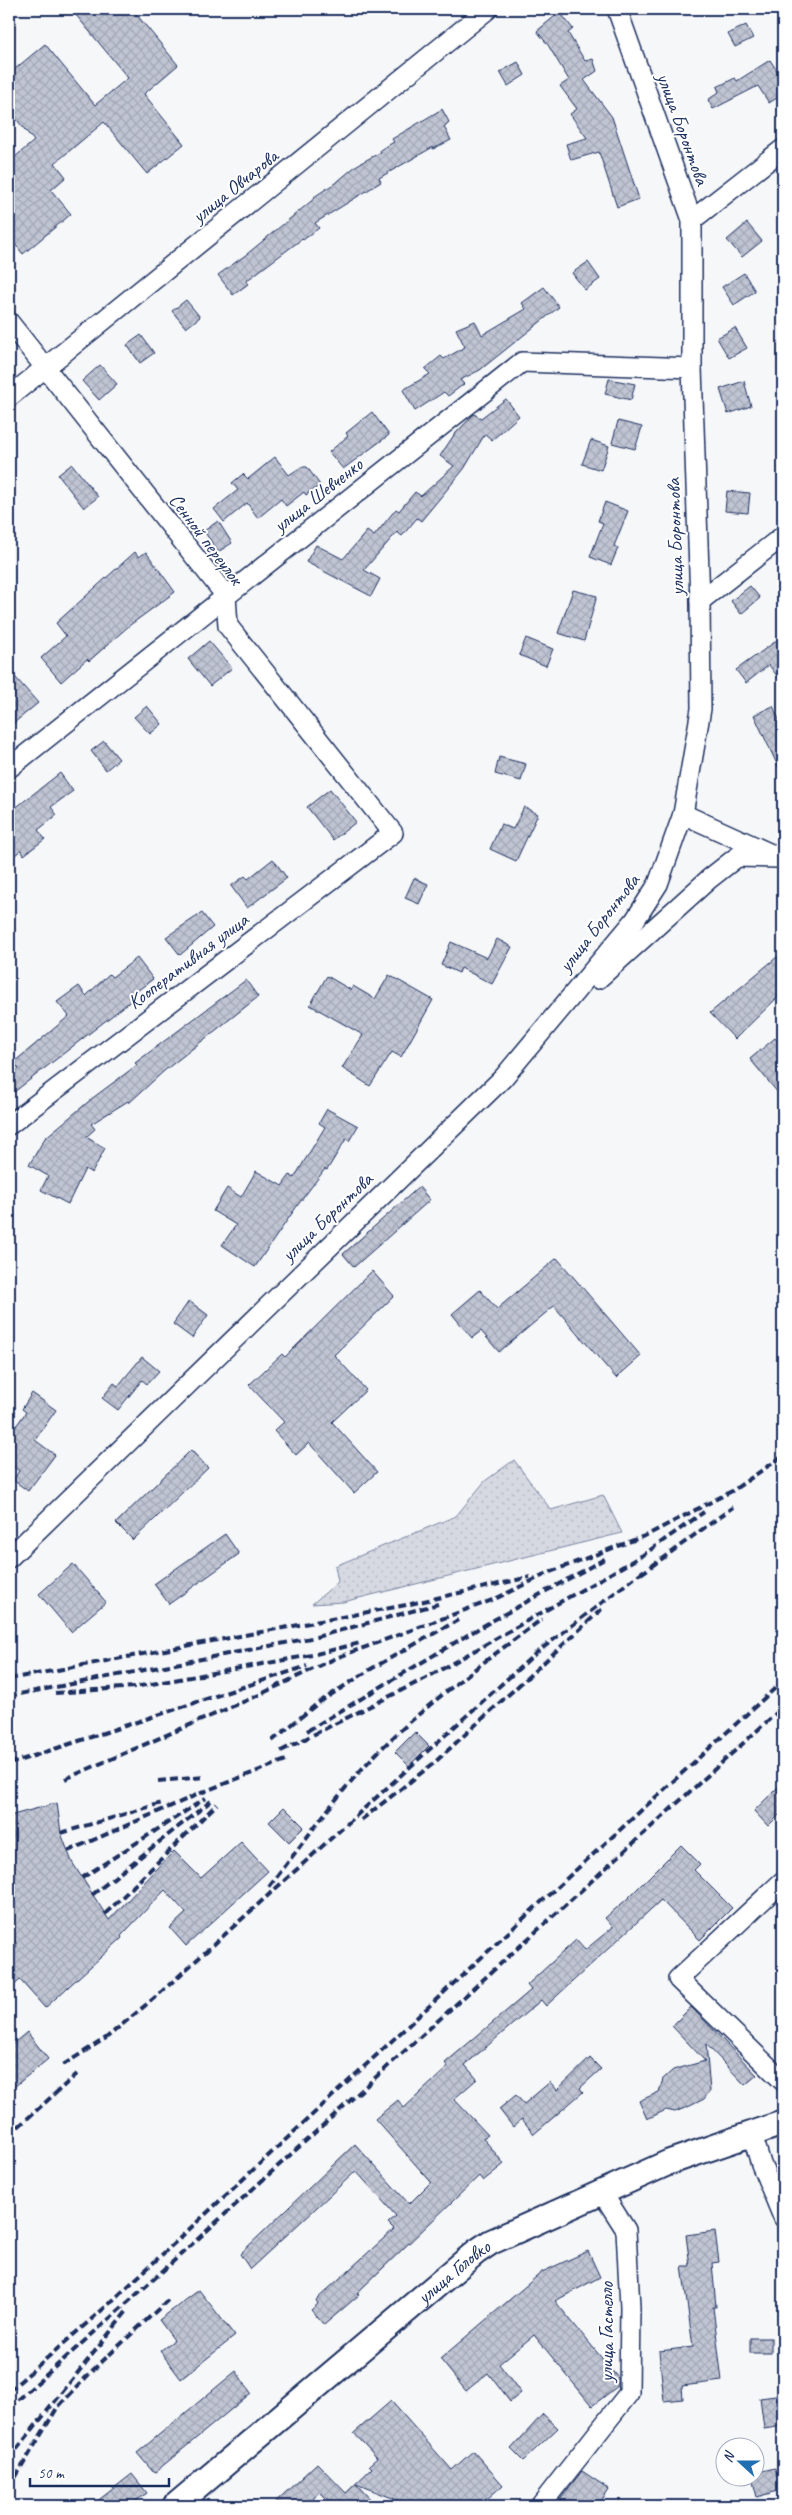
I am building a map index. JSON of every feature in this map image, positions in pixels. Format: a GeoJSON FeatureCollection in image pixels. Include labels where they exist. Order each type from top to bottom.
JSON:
{"type":"FeatureCollection","features":[{"type":"Feature","properties":{"kind":"main road","name":"улица Головко"},"geometry":{"type":"LineString","coordinates":[[176,2506],[476,2252],[509,2233],[603,2194],[670,2162],[783,2122]]}},
{"type":"Feature","properties":{"kind":"street","name":"улица Овчарова"},"geometry":{"type":"LineString","coordinates":[[9,397],[488,9]]}},
{"type":"Feature","properties":{"kind":"street","name":"улица Боронтова"},"geometry":{"type":"LineString","coordinates":[[9,1558],[502,1078],[618,941],[654,891],[683,814],[701,710],[700,600],[692,368],[692,220],[617,9]]}},
{"type":"Feature","properties":{"kind":"street"},"geometry":{"type":"LineString","coordinates":[[692,220],[783,150]]}},
{"type":"Feature","properties":{"kind":"street","name":"Сенной переулок"},"geometry":{"type":"LineString","coordinates":[[9,322],[226,596],[228,626],[394,833]]}},
{"type":"Feature","properties":{"kind":"street","name":"улица Шевченко"},"geometry":{"type":"LineString","coordinates":[[9,768],[522,362],[692,368]]}},
{"type":"Feature","properties":{"kind":"street"},"geometry":{"type":"LineString","coordinates":[[700,600],[783,536]]}},
{"type":"Feature","properties":{"kind":"street"},"geometry":{"type":"LineString","coordinates":[[683,814],[781,859]]}},
{"type":"Feature","properties":{"kind":"street","name":"Кооперативная улица"},"geometry":{"type":"LineString","coordinates":[[9,1125],[394,833]]}},
{"type":"Feature","properties":{"kind":"street"},"geometry":{"type":"LineString","coordinates":[[548,1022],[639,944],[709,879],[737,857],[781,859]]}},
{"type":"Feature","properties":{"kind":"street"},"geometry":{"type":"LineString","coordinates":[[783,1881],[678,1979],[783,2081]]}},
{"type":"Feature","properties":{"kind":"street"},"geometry":{"type":"LineString","coordinates":[[752,2134],[761,2164],[783,2217]]}},
{"type":"Feature","properties":{"kind":"street","name":"улица Гастелло"},"geometry":{"type":"LineString","coordinates":[[540,2506],[629,2393],[630,2307],[626,2230],[603,2194]]}},
{"type":"Feature","properties":{"kind":"shaded area"},"geometry":{"type":"Polygon","coordinates":[[[514,1460],[551,1510],[603,1495],[622,1533],[343,1602],[312,1604],[338,1582],[335,1566],[456,1516],[485,1481],[514,1460]]]}},
{"type":"Feature","properties":{"kind":"building"},"geometry":{"type":"Polygon","coordinates":[[[71,9],[132,9],[178,65],[144,94],[184,144],[147,174],[104,122],[55,163],[66,177],[51,190],[71,214],[23,254],[9,237],[9,162],[34,141],[9,110],[9,74],[45,44],[95,105],[128,78],[71,9]]]}},
{"type":"Feature","properties":{"kind":"building"},"geometry":{"type":"Polygon","coordinates":[[[560,12],[573,29],[568,33],[585,61],[593,59],[597,71],[584,80],[612,117],[639,199],[617,207],[599,152],[571,160],[566,144],[587,138],[570,114],[577,109],[560,86],[569,80],[548,45],[537,31],[560,12]]]}},
{"type":"Feature","properties":{"kind":"building"},"geometry":{"type":"Polygon","coordinates":[[[746,25],[753,38],[735,47],[728,34],[746,25]]]}},
{"type":"Feature","properties":{"kind":"building"},"geometry":{"type":"Polygon","coordinates":[[[770,60],[783,80],[783,94],[769,103],[758,86],[713,109],[708,100],[719,92],[717,87],[735,78],[737,81],[770,60]]]}},
{"type":"Feature","properties":{"kind":"building"},"geometry":{"type":"Polygon","coordinates":[[[518,62],[525,75],[508,86],[500,72],[518,62]]]}},
{"type":"Feature","properties":{"kind":"building"},"geometry":{"type":"Polygon","coordinates":[[[442,109],[449,122],[444,127],[451,140],[433,149],[433,147],[379,178],[381,182],[315,223],[319,228],[246,281],[248,284],[233,295],[218,275],[247,254],[314,197],[357,165],[381,152],[380,150],[394,142],[392,139],[442,109]]]}},
{"type":"Feature","properties":{"kind":"building"},"geometry":{"type":"Polygon","coordinates":[[[747,223],[762,241],[742,257],[727,240],[747,223]]]}},
{"type":"Feature","properties":{"kind":"building"},"geometry":{"type":"Polygon","coordinates":[[[588,262],[600,279],[585,290],[572,273],[588,262]]]}},
{"type":"Feature","properties":{"kind":"building"},"geometry":{"type":"Polygon","coordinates":[[[744,273],[755,291],[734,305],[722,287],[744,273]]]}},
{"type":"Feature","properties":{"kind":"building"},"geometry":{"type":"Polygon","coordinates":[[[544,287],[559,307],[480,370],[460,380],[464,384],[448,396],[444,392],[415,411],[403,390],[430,374],[425,369],[441,356],[444,359],[465,347],[456,329],[475,321],[482,335],[526,309],[522,303],[544,287]]]}},
{"type":"Feature","properties":{"kind":"building"},"geometry":{"type":"Polygon","coordinates":[[[186,300],[200,317],[186,328],[172,311],[186,300]]]}},
{"type":"Feature","properties":{"kind":"building"},"geometry":{"type":"Polygon","coordinates":[[[735,328],[747,348],[729,358],[717,338],[735,328]]]}},
{"type":"Feature","properties":{"kind":"building"},"geometry":{"type":"Polygon","coordinates":[[[141,335],[154,353],[140,363],[127,345],[141,335]]]}},
{"type":"Feature","properties":{"kind":"building"},"geometry":{"type":"Polygon","coordinates":[[[100,365],[117,384],[99,400],[82,381],[100,365]]]}},
{"type":"Feature","properties":{"kind":"building"},"geometry":{"type":"Polygon","coordinates":[[[609,379],[635,384],[631,400],[605,394],[609,379]]]}},
{"type":"Feature","properties":{"kind":"building"},"geometry":{"type":"Polygon","coordinates":[[[744,381],[751,406],[728,414],[720,389],[744,381]]]}},
{"type":"Feature","properties":{"kind":"building"},"geometry":{"type":"Polygon","coordinates":[[[506,399],[519,416],[492,440],[485,434],[464,469],[421,521],[417,518],[402,536],[397,532],[364,570],[380,579],[371,596],[306,562],[316,545],[343,559],[367,531],[374,536],[396,509],[399,511],[415,492],[421,496],[454,466],[440,456],[454,435],[474,414],[481,418],[506,399]]]}},
{"type":"Feature","properties":{"kind":"building"},"geometry":{"type":"Polygon","coordinates":[[[372,412],[389,435],[343,469],[329,452],[348,436],[346,433],[372,412]]]}},
{"type":"Feature","properties":{"kind":"building"},"geometry":{"type":"Polygon","coordinates":[[[618,421],[642,427],[635,449],[612,443],[618,421]]]}},
{"type":"Feature","properties":{"kind":"building"},"geometry":{"type":"Polygon","coordinates":[[[591,440],[609,446],[601,470],[582,464],[591,440]]]}},
{"type":"Feature","properties":{"kind":"building"},"geometry":{"type":"Polygon","coordinates":[[[275,457],[289,475],[301,467],[307,467],[320,485],[306,495],[304,492],[286,506],[281,499],[258,518],[247,503],[224,522],[214,509],[238,490],[232,483],[243,474],[248,479],[275,457]]]}},
{"type":"Feature","properties":{"kind":"building"},"geometry":{"type":"Polygon","coordinates":[[[72,464],[98,497],[84,508],[58,475],[72,464]]]}},
{"type":"Feature","properties":{"kind":"building"},"geometry":{"type":"Polygon","coordinates":[[[727,491],[750,493],[748,513],[725,511],[727,491]]]}},
{"type":"Feature","properties":{"kind":"building"},"geometry":{"type":"Polygon","coordinates":[[[605,502],[628,511],[614,546],[618,548],[611,565],[590,557],[603,523],[598,521],[605,502]]]}},
{"type":"Feature","properties":{"kind":"building"},"geometry":{"type":"Polygon","coordinates":[[[218,521],[232,543],[218,552],[204,531],[218,521]]]}},
{"type":"Feature","properties":{"kind":"building"},"geometry":{"type":"Polygon","coordinates":[[[135,552],[139,557],[146,552],[175,592],[130,625],[89,661],[87,659],[61,682],[41,658],[66,636],[56,623],[135,552]]]}},
{"type":"Feature","properties":{"kind":"building"},"geometry":{"type":"Polygon","coordinates":[[[750,586],[760,598],[741,614],[731,601],[750,586]]]}},
{"type":"Feature","properties":{"kind":"building"},"geometry":{"type":"Polygon","coordinates":[[[573,590],[597,596],[584,641],[558,633],[573,590]]]}},
{"type":"Feature","properties":{"kind":"building"},"geometry":{"type":"Polygon","coordinates":[[[783,636],[783,684],[769,665],[746,683],[736,670],[783,636]]]}},
{"type":"Feature","properties":{"kind":"building"},"geometry":{"type":"Polygon","coordinates":[[[526,638],[553,649],[546,666],[519,655],[526,638]]]}},
{"type":"Feature","properties":{"kind":"building"},"geometry":{"type":"Polygon","coordinates":[[[209,641],[232,668],[210,686],[188,659],[209,641]]]}},
{"type":"Feature","properties":{"kind":"building"},"geometry":{"type":"Polygon","coordinates":[[[9,670],[38,703],[9,727],[9,670]]]}},
{"type":"Feature","properties":{"kind":"building"},"geometry":{"type":"Polygon","coordinates":[[[147,706],[162,724],[150,734],[134,717],[147,706]]]}},
{"type":"Feature","properties":{"kind":"building"},"geometry":{"type":"Polygon","coordinates":[[[773,706],[783,729],[783,777],[754,715],[773,706]]]}},
{"type":"Feature","properties":{"kind":"building"},"geometry":{"type":"Polygon","coordinates":[[[104,741],[119,759],[106,770],[91,751],[104,741]]]}},
{"type":"Feature","properties":{"kind":"building"},"geometry":{"type":"Polygon","coordinates":[[[499,757],[526,764],[521,781],[495,774],[499,757]]]}},
{"type":"Feature","properties":{"kind":"building"},"geometry":{"type":"Polygon","coordinates":[[[60,773],[73,791],[51,807],[57,815],[38,830],[45,839],[24,855],[21,850],[9,860],[9,813],[60,773]]]}},
{"type":"Feature","properties":{"kind":"building"},"geometry":{"type":"Polygon","coordinates":[[[330,789],[356,822],[333,840],[307,807],[330,789]]]}},
{"type":"Feature","properties":{"kind":"building"},"geometry":{"type":"Polygon","coordinates":[[[524,807],[538,814],[516,861],[490,849],[501,824],[513,829],[524,807]]]}},
{"type":"Feature","properties":{"kind":"building"},"geometry":{"type":"Polygon","coordinates":[[[273,859],[287,878],[247,908],[231,886],[245,876],[248,879],[273,859]]]}},
{"type":"Feature","properties":{"kind":"building"},"geometry":{"type":"Polygon","coordinates":[[[414,878],[428,884],[419,904],[405,898],[414,878]]]}},
{"type":"Feature","properties":{"kind":"building"},"geometry":{"type":"Polygon","coordinates":[[[202,913],[213,927],[180,955],[166,937],[202,913]]]}},
{"type":"Feature","properties":{"kind":"building"},"geometry":{"type":"Polygon","coordinates":[[[497,939],[512,947],[492,984],[461,968],[459,973],[441,965],[451,942],[487,958],[497,939]]]}},
{"type":"Feature","properties":{"kind":"building"},"geometry":{"type":"Polygon","coordinates":[[[777,957],[783,965],[783,992],[735,1039],[710,1013],[777,957]]]}},
{"type":"Feature","properties":{"kind":"building"},"geometry":{"type":"Polygon","coordinates":[[[137,958],[153,979],[133,994],[136,996],[127,1004],[9,1096],[9,1076],[19,1069],[14,1062],[69,1016],[57,1002],[79,986],[86,996],[109,974],[112,977],[137,958]]]}},
{"type":"Feature","properties":{"kind":"building"},"geometry":{"type":"Polygon","coordinates":[[[389,975],[433,1000],[401,1057],[392,1052],[370,1086],[342,1068],[363,1035],[310,1005],[327,976],[351,990],[353,986],[375,999],[389,975]]]}},
{"type":"Feature","properties":{"kind":"building"},"geometry":{"type":"Polygon","coordinates":[[[246,980],[258,997],[164,1071],[129,1103],[128,1101],[91,1124],[95,1129],[86,1137],[105,1148],[92,1173],[85,1169],[68,1204],[41,1190],[48,1176],[29,1165],[45,1138],[94,1097],[137,1065],[135,1063],[246,980]]]}},
{"type":"Feature","properties":{"kind":"building"},"geometry":{"type":"Polygon","coordinates":[[[775,1038],[783,1048],[783,1099],[750,1059],[775,1038]]]}},
{"type":"Feature","properties":{"kind":"building"},"geometry":{"type":"Polygon","coordinates":[[[327,1109],[358,1126],[349,1141],[346,1139],[327,1170],[325,1169],[297,1206],[255,1267],[222,1245],[236,1225],[213,1211],[227,1188],[241,1197],[256,1171],[282,1186],[290,1175],[294,1178],[325,1127],[319,1123],[327,1109]]]}},
{"type":"Feature","properties":{"kind":"building"},"geometry":{"type":"Polygon","coordinates":[[[419,1187],[430,1200],[354,1267],[343,1254],[419,1187]]]}},
{"type":"Feature","properties":{"kind":"building"},"geometry":{"type":"Polygon","coordinates":[[[557,1258],[641,1356],[616,1378],[554,1306],[499,1352],[481,1331],[472,1338],[452,1314],[480,1290],[497,1309],[557,1258]]]}},
{"type":"Feature","properties":{"kind":"building"},"geometry":{"type":"Polygon","coordinates":[[[372,1271],[394,1296],[334,1355],[366,1390],[332,1422],[377,1472],[354,1493],[309,1443],[296,1455],[274,1431],[284,1422],[249,1385],[282,1354],[285,1357],[372,1271]]]}},
{"type":"Feature","properties":{"kind":"building"},"geometry":{"type":"Polygon","coordinates":[[[189,1301],[208,1315],[192,1338],[173,1324],[189,1301]]]}},
{"type":"Feature","properties":{"kind":"building"},"geometry":{"type":"Polygon","coordinates":[[[142,1357],[159,1371],[147,1384],[142,1380],[118,1410],[102,1398],[114,1383],[118,1386],[142,1357]]]}},
{"type":"Feature","properties":{"kind":"building"},"geometry":{"type":"Polygon","coordinates":[[[32,1393],[56,1410],[35,1440],[55,1455],[28,1491],[13,1480],[19,1471],[9,1463],[9,1436],[26,1412],[22,1409],[32,1393]]]}},
{"type":"Feature","properties":{"kind":"building"},"geometry":{"type":"Polygon","coordinates":[[[191,1450],[208,1468],[133,1540],[116,1523],[191,1450]]]}},
{"type":"Feature","properties":{"kind":"building"},"geometry":{"type":"Polygon","coordinates":[[[225,1534],[239,1554],[169,1604],[154,1584],[225,1534]]]}},
{"type":"Feature","properties":{"kind":"building"},"geometry":{"type":"Polygon","coordinates":[[[73,1564],[106,1602],[71,1632],[39,1594],[73,1564]]]}},
{"type":"Feature","properties":{"kind":"building"},"geometry":{"type":"Polygon","coordinates":[[[415,1732],[429,1746],[409,1766],[395,1752],[415,1732]]]}},
{"type":"Feature","properties":{"kind":"building"},"geometry":{"type":"Polygon","coordinates":[[[783,1782],[783,1811],[768,1826],[754,1811],[783,1782]]]}},
{"type":"Feature","properties":{"kind":"building"},"geometry":{"type":"Polygon","coordinates":[[[57,1803],[61,1833],[72,1862],[109,1920],[174,1851],[201,1878],[241,1842],[268,1871],[186,1946],[170,1928],[186,1913],[165,1890],[121,1936],[122,1938],[45,2008],[20,1980],[9,1990],[9,1953],[17,1946],[9,1926],[9,1816],[57,1803]]]}},
{"type":"Feature","properties":{"kind":"building"},"geometry":{"type":"Polygon","coordinates":[[[284,1807],[304,1827],[289,1842],[269,1822],[284,1807]]]}},
{"type":"Feature","properties":{"kind":"building"},"geometry":{"type":"Polygon","coordinates":[[[681,1845],[700,1864],[694,1870],[732,1908],[700,1940],[661,1900],[546,2006],[541,2000],[465,2065],[477,2079],[454,2099],[488,2135],[483,2138],[504,2164],[483,2181],[479,2176],[357,2293],[359,2295],[324,2325],[311,2310],[318,2304],[316,2300],[394,2229],[388,2223],[396,2216],[356,2171],[250,2269],[240,2254],[355,2144],[409,2204],[431,2182],[375,2119],[398,2100],[404,2108],[448,2067],[445,2063],[531,1990],[527,1985],[576,1940],[585,1950],[613,1927],[605,1918],[627,1899],[681,1845]]]}},
{"type":"Feature","properties":{"kind":"building"},"geometry":{"type":"Polygon","coordinates":[[[691,2007],[757,2075],[745,2085],[706,2044],[710,2091],[704,2099],[675,2112],[666,2110],[647,2119],[639,2101],[659,2092],[663,2079],[673,2070],[705,2061],[672,2026],[691,2007]]]}},
{"type":"Feature","properties":{"kind":"building"},"geometry":{"type":"Polygon","coordinates":[[[27,2032],[48,2059],[9,2091],[9,2047],[27,2032]]]}},
{"type":"Feature","properties":{"kind":"building"},"geometry":{"type":"Polygon","coordinates":[[[590,2058],[601,2069],[580,2088],[583,2092],[534,2134],[522,2119],[513,2127],[499,2109],[516,2095],[524,2104],[550,2082],[557,2090],[590,2058]]]}},
{"type":"Feature","properties":{"kind":"building"},"geometry":{"type":"Polygon","coordinates":[[[715,2231],[719,2262],[712,2263],[716,2307],[713,2307],[722,2381],[682,2386],[683,2399],[664,2401],[659,2351],[693,2347],[682,2266],[690,2266],[686,2235],[715,2231]]]}},
{"type":"Feature","properties":{"kind":"building"},"geometry":{"type":"Polygon","coordinates":[[[588,2251],[600,2277],[555,2301],[618,2378],[618,2386],[592,2406],[534,2335],[499,2364],[521,2393],[510,2402],[488,2373],[466,2391],[440,2359],[542,2272],[588,2251]]]}},
{"type":"Feature","properties":{"kind":"building"},"geometry":{"type":"Polygon","coordinates":[[[199,2290],[235,2336],[181,2379],[160,2351],[174,2340],[159,2320],[199,2290]]]}},
{"type":"Feature","properties":{"kind":"building"},"geometry":{"type":"Polygon","coordinates":[[[750,2338],[771,2338],[771,2353],[750,2353],[750,2338]]]}},
{"type":"Feature","properties":{"kind":"building"},"geometry":{"type":"Polygon","coordinates":[[[236,2371],[251,2393],[154,2473],[137,2453],[236,2371]]]}},
{"type":"Feature","properties":{"kind":"building"},"geometry":{"type":"Polygon","coordinates":[[[783,2395],[783,2426],[764,2429],[760,2398],[783,2395]]]}},
{"type":"Feature","properties":{"kind":"building"},"geometry":{"type":"Polygon","coordinates":[[[391,2401],[452,2470],[473,2451],[503,2485],[479,2506],[413,2506],[356,2484],[377,2506],[331,2506],[333,2505],[320,2492],[306,2506],[271,2506],[317,2463],[346,2493],[372,2468],[369,2465],[377,2458],[354,2433],[391,2401]]]}},
{"type":"Feature","properties":{"kind":"building"},"geometry":{"type":"Polygon","coordinates":[[[543,2414],[558,2428],[523,2461],[511,2449],[543,2414]]]}},
{"type":"Feature","properties":{"kind":"building"},"geometry":{"type":"Polygon","coordinates":[[[775,2468],[781,2490],[757,2497],[755,2488],[764,2488],[764,2471],[775,2468]]]}},
{"type":"Feature","properties":{"kind":"building"},"geometry":{"type":"Polygon","coordinates":[[[582,2471],[609,2489],[598,2506],[555,2506],[582,2471]]]}},
{"type":"Feature","properties":{"kind":"building"},"geometry":{"type":"Polygon","coordinates":[[[132,2474],[147,2493],[129,2506],[91,2506],[132,2474]]]}},
{"type":"Feature","properties":{"kind":"railway"},"geometry":{"type":"LineString","coordinates":[[65,1779],[259,1695],[336,1658],[495,1599],[550,1572],[647,1535],[732,1491],[783,1456]]}},
{"type":"Feature","properties":{"kind":"railway"},"geometry":{"type":"LineString","coordinates":[[641,1574],[733,1507]]}},
{"type":"Feature","properties":{"kind":"railway"},"geometry":{"type":"LineString","coordinates":[[281,1751],[428,1677],[643,1555],[704,1512]]}},
{"type":"Feature","properties":{"kind":"railway"},"geometry":{"type":"LineString","coordinates":[[307,1731],[481,1627],[608,1557]]}},
{"type":"Feature","properties":{"kind":"railway"},"geometry":{"type":"LineString","coordinates":[[63,2065],[106,2038],[159,1994],[536,1653],[646,1569]]}},
{"type":"Feature","properties":{"kind":"railway"},"geometry":{"type":"LineString","coordinates":[[9,1679],[406,1605],[530,1577]]}},
{"type":"Feature","properties":{"kind":"railway"},"geometry":{"type":"LineString","coordinates":[[9,1696],[316,1637],[438,1604]]}},
{"type":"Feature","properties":{"kind":"railway"},"geometry":{"type":"LineString","coordinates":[[361,1820],[434,1763],[602,1609]]}},
{"type":"Feature","properties":{"kind":"railway"},"geometry":{"type":"LineString","coordinates":[[269,1887],[336,1800],[379,1751],[437,1699],[542,1619]]}},
{"type":"Feature","properties":{"kind":"railway"},"geometry":{"type":"LineString","coordinates":[[272,1741],[318,1703],[371,1669],[458,1620]]}},
{"type":"Feature","properties":{"kind":"railway"},"geometry":{"type":"LineString","coordinates":[[55,1693],[135,1687],[312,1655],[360,1643]]}},
{"type":"Feature","properties":{"kind":"railway"},"geometry":{"type":"LineString","coordinates":[[9,1764],[307,1666]]}},
{"type":"Feature","properties":{"kind":"railway"},"geometry":{"type":"LineString","coordinates":[[9,2391],[110,2303],[554,1890],[783,1681]]}},
{"type":"Feature","properties":{"kind":"railway"},"geometry":{"type":"LineString","coordinates":[[9,2408],[145,2287],[783,1707]]}},
{"type":"Feature","properties":{"kind":"railway"},"geometry":{"type":"LineString","coordinates":[[68,1851],[208,1790],[286,1760]]}},
{"type":"Feature","properties":{"kind":"railway"},"geometry":{"type":"LineString","coordinates":[[158,1781],[205,1777]]}},
{"type":"Feature","properties":{"kind":"railway"},"geometry":{"type":"LineString","coordinates":[[82,1878],[206,1798]]}},
{"type":"Feature","properties":{"kind":"railway"},"geometry":{"type":"LineString","coordinates":[[92,1895],[211,1801]]}},
{"type":"Feature","properties":{"kind":"railway"},"geometry":{"type":"LineString","coordinates":[[61,1833],[162,1803]]}},
{"type":"Feature","properties":{"kind":"railway"},"geometry":{"type":"LineString","coordinates":[[105,1914],[217,1804]]}},
{"type":"Feature","properties":{"kind":"railway"},"geometry":{"type":"LineString","coordinates":[[9,2135],[77,2074]]}},
{"type":"Feature","properties":{"kind":"railway"},"geometry":{"type":"LineString","coordinates":[[9,2488],[57,2408],[93,2370],[168,2300]]}},
{"type":"Feature","properties":{"kind":"railway"},"geometry":{"type":"LineString","coordinates":[[9,2459],[127,2311]]}}]}
